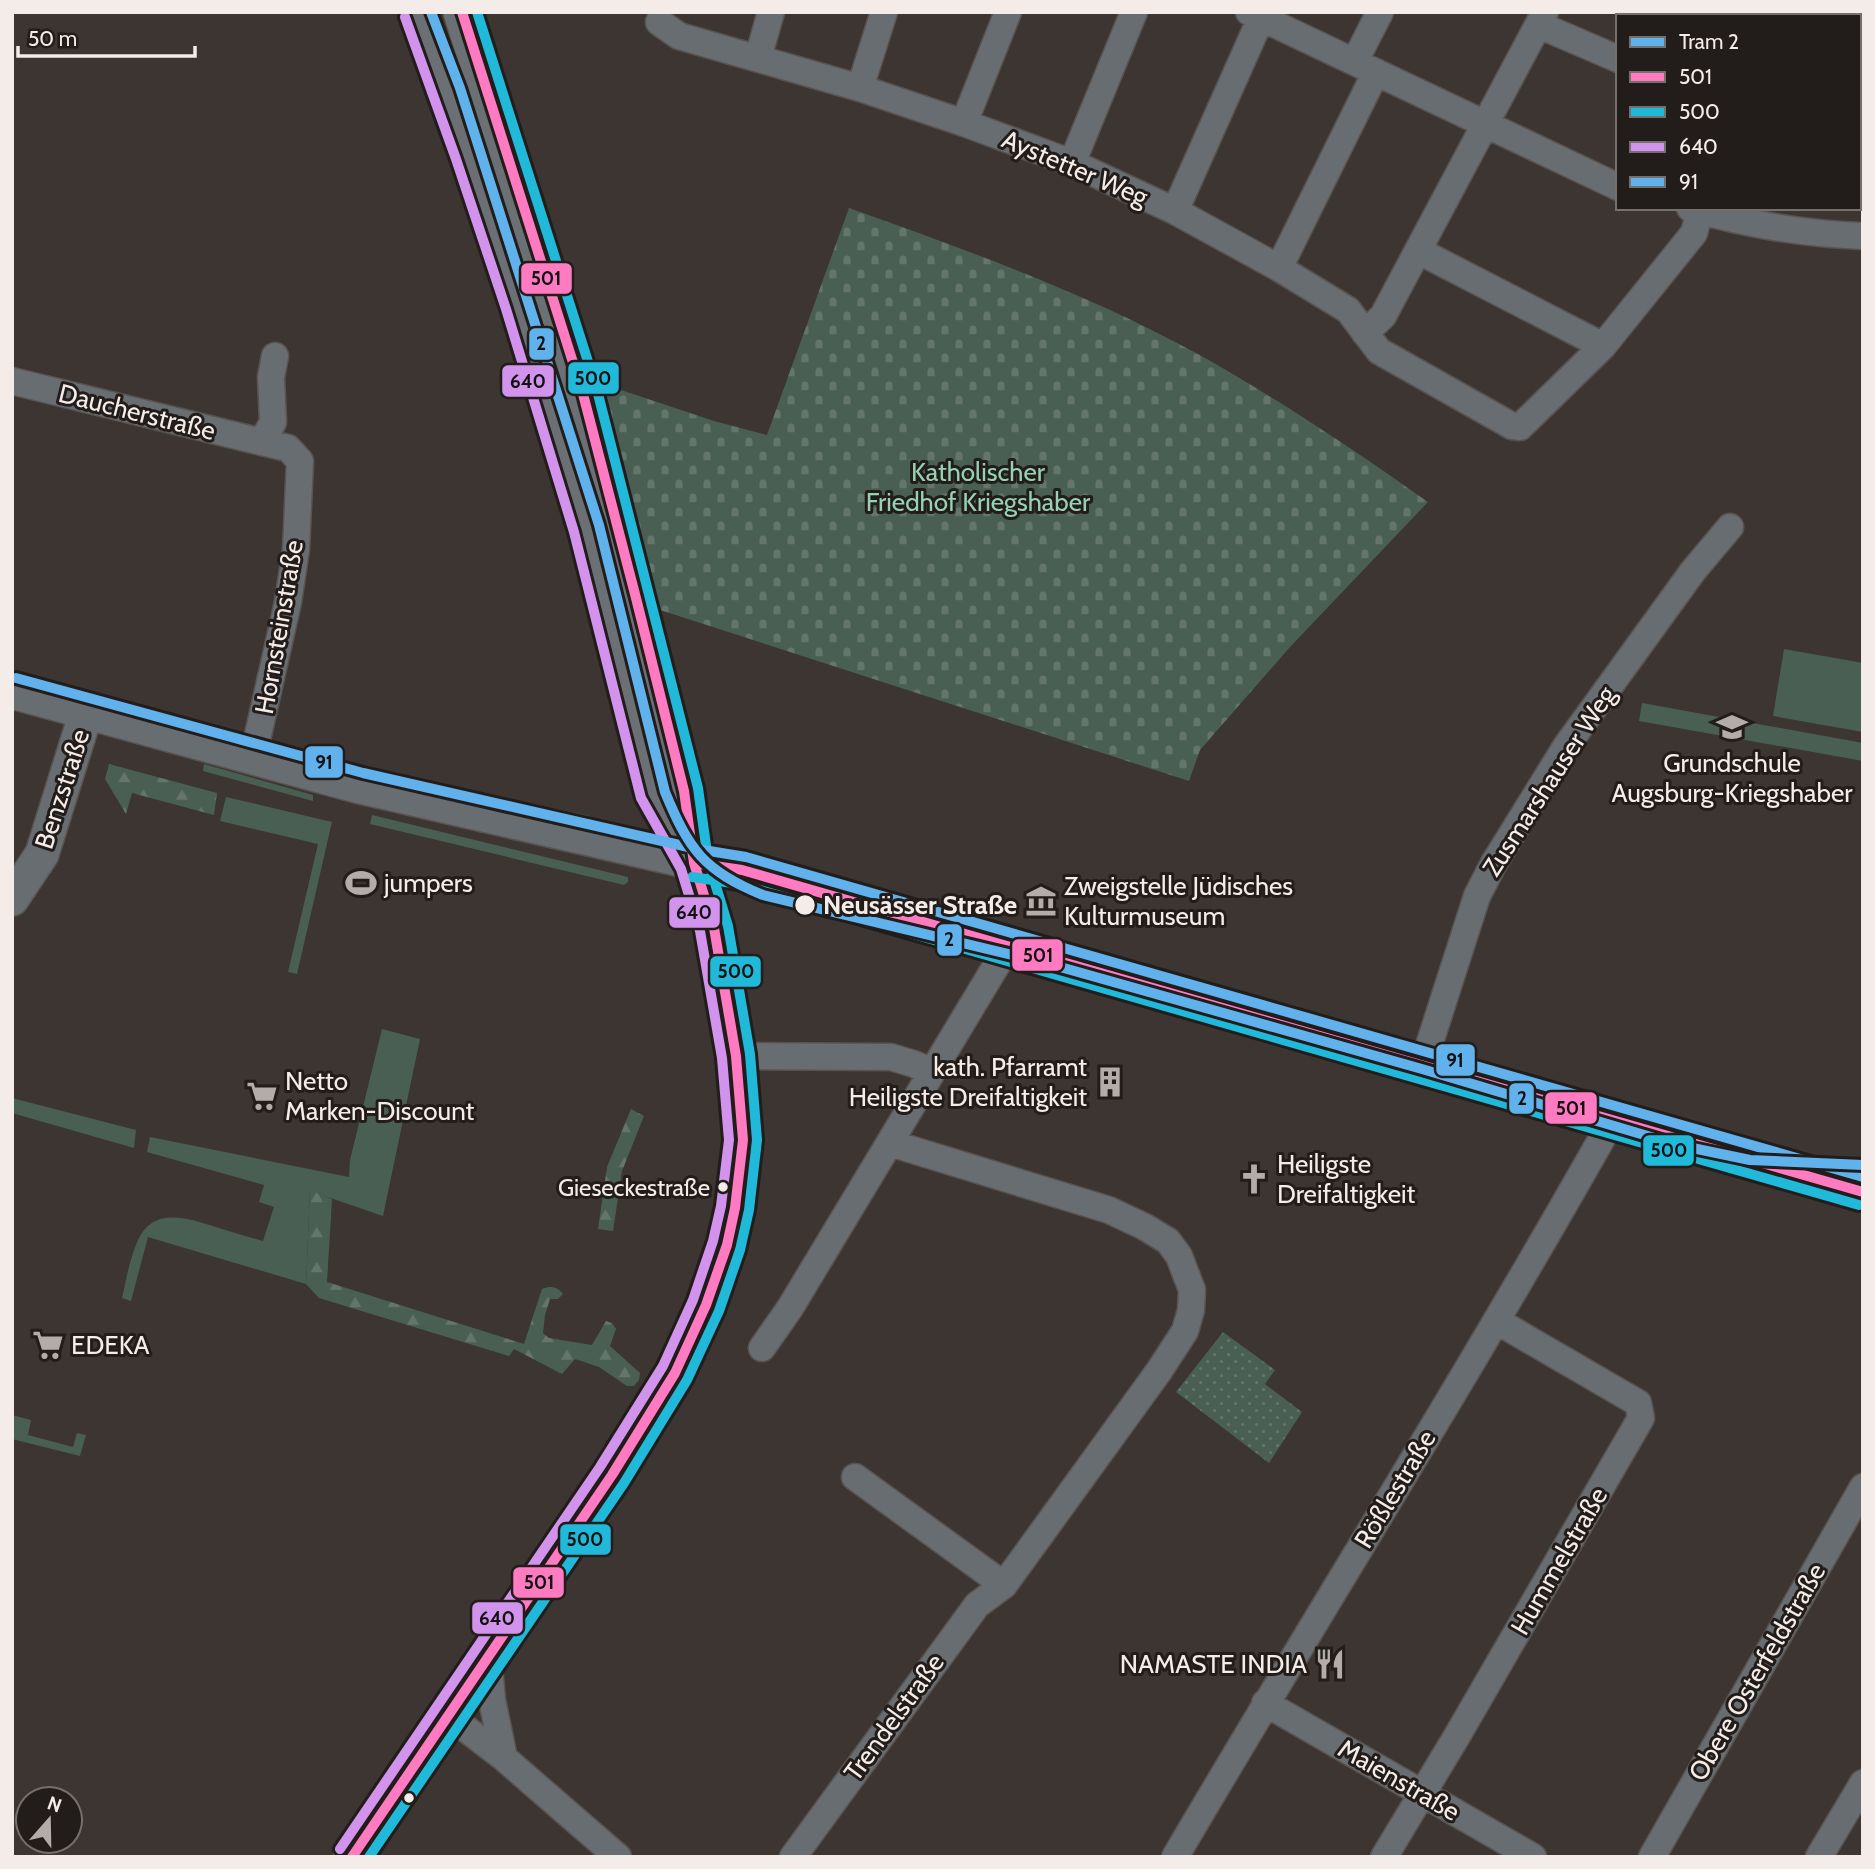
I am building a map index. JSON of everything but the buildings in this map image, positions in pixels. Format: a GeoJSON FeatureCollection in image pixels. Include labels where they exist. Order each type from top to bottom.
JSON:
{"type":"FeatureCollection","features":[{"type":"Feature","properties":{"kind":"main road"},"geometry":{"type":"LineString","coordinates":[[418,12],[519,305],[587,528],[654,793],[694,863]]}},
{"type":"Feature","properties":{"kind":"main road"},"geometry":{"type":"LineString","coordinates":[[352,1857],[612,1475],[675,1373],[706,1305],[727,1245],[735,1208],[743,1140],[736,1056],[714,928],[694,863],[684,791],[583,394],[462,12]]}},
{"type":"Feature","properties":{"kind":"street"},"geometry":{"type":"LineString","coordinates":[[758,58],[771,12]]}},
{"type":"Feature","properties":{"kind":"street"},"geometry":{"type":"LineString","coordinates":[[860,88],[884,12]]}},
{"type":"Feature","properties":{"kind":"street"},"geometry":{"type":"LineString","coordinates":[[964,123],[1008,12]]}},
{"type":"Feature","properties":{"kind":"street"},"geometry":{"type":"LineString","coordinates":[[1072,163],[1134,12]]}},
{"type":"Feature","properties":{"kind":"street"},"geometry":{"type":"LineString","coordinates":[[1279,268],[1365,66],[1380,12]]}},
{"type":"Feature","properties":{"kind":"street"},"geometry":{"type":"LineString","coordinates":[[1175,211],[1255,15],[1616,186]]}},
{"type":"Feature","properties":{"kind":"street"},"geometry":{"type":"LineString","coordinates":[[1365,333],[1383,316],[1542,18],[1616,58]]}},
{"type":"Feature","properties":{"kind":"street","name":"Aystetter Weg"},"geometry":{"type":"LineString","coordinates":[[659,22],[679,36],[860,88],[964,123],[1072,163],[1175,211],[1279,268],[1348,310],[1379,351],[1512,426],[1520,427],[1603,346],[1694,233],[1695,210]]}},
{"type":"Feature","properties":{"kind":"street"},"geometry":{"type":"LineString","coordinates":[[1698,210],[1786,230],[1863,236]]}},
{"type":"Feature","properties":{"kind":"street"},"geometry":{"type":"LineString","coordinates":[[1419,251],[1603,346]]}},
{"type":"Feature","properties":{"kind":"street"},"geometry":{"type":"LineString","coordinates":[[262,442],[273,422],[271,377],[275,356]]}},
{"type":"Feature","properties":{"kind":"street","name":"Daucherstraße"},"geometry":{"type":"LineString","coordinates":[[12,381],[262,442]]}},
{"type":"Feature","properties":{"kind":"street","name":"Hornsteinstraße"},"geometry":{"type":"LineString","coordinates":[[253,757],[288,603],[296,549],[300,461],[288,448],[262,442]]}},
{"type":"Feature","properties":{"kind":"street","name":"Zusmarshauser Weg"},"geometry":{"type":"LineString","coordinates":[[1423,1064],[1477,896],[1494,863],[1567,745],[1693,571],[1730,527]]}},
{"type":"Feature","properties":{"kind":"street"},"geometry":{"type":"LineString","coordinates":[[12,692],[382,792],[694,863],[742,870],[1863,1192]]}},
{"type":"Feature","properties":{"kind":"street","name":"Benzstraße"},"geometry":{"type":"LineString","coordinates":[[12,899],[42,854],[86,713]]}},
{"type":"Feature","properties":{"kind":"street"},"geometry":{"type":"LineString","coordinates":[[762,1348],[790,1308],[890,1143],[999,961],[1004,945]]}},
{"type":"Feature","properties":{"kind":"street"},"geometry":{"type":"LineString","coordinates":[[736,1056],[891,1057],[932,1072]]}},
{"type":"Feature","properties":{"kind":"street","name":"Rößlestraße"},"geometry":{"type":"LineString","coordinates":[[1175,1857],[1265,1703],[1497,1321],[1601,1140],[1609,1118]]}},
{"type":"Feature","properties":{"kind":"street","name":"Trendelstraße"},"geometry":{"type":"LineString","coordinates":[[793,1857],[977,1605],[1004,1585],[1159,1371],[1185,1331],[1191,1310],[1192,1290],[1179,1256],[1168,1241],[1145,1227],[1109,1210],[890,1143]]}},
{"type":"Feature","properties":{"kind":"street","name":"Hummelstraße"},"geometry":{"type":"LineString","coordinates":[[1384,1857],[1423,1795],[1642,1418],[1638,1403],[1497,1321]]}},
{"type":"Feature","properties":{"kind":"street"},"geometry":{"type":"LineString","coordinates":[[855,1477],[1004,1585]]}},
{"type":"Feature","properties":{"kind":"street","name":"Obere Osterfeldstraße"},"geometry":{"type":"LineString","coordinates":[[1652,1857],[1863,1488]]}},
{"type":"Feature","properties":{"kind":"street"},"geometry":{"type":"LineString","coordinates":[[488,1656],[492,1700],[504,1758]]}},
{"type":"Feature","properties":{"kind":"street","name":"Maienstraße"},"geometry":{"type":"LineString","coordinates":[[1265,1703],[1533,1857]]}},
{"type":"Feature","properties":{"kind":"street"},"geometry":{"type":"LineString","coordinates":[[448,1715],[504,1758],[618,1857]]}},
{"type":"Feature","properties":{"kind":"street"},"geometry":{"type":"LineString","coordinates":[[1819,1857],[1863,1783]]}},
{"type":"Feature","properties":{"kind":"green space","name":"Katholischer Friedhof Kriegshaber"},"geometry":{"type":"Polygon","coordinates":[[[849,208],[1026,274],[1154,331],[1285,406],[1428,502],[1290,647],[1200,750],[1189,781],[657,609],[616,436],[600,383],[714,421],[767,435],[849,208]]]}},
{"type":"Feature","properties":{"kind":"green space"},"geometry":{"type":"Polygon","coordinates":[[[1784,649],[1863,663],[1863,732],[1773,716],[1784,649]]]}},
{"type":"Feature","properties":{"kind":"green space"},"geometry":{"type":"Polygon","coordinates":[[[1642,703],[1863,743],[1863,761],[1639,721],[1642,703]]]}},
{"type":"Feature","properties":{"kind":"green space"},"geometry":{"type":"Polygon","coordinates":[[[273,741],[332,755],[330,763],[277,747],[273,741]]]}},
{"type":"Feature","properties":{"kind":"green space"},"geometry":{"type":"Polygon","coordinates":[[[109,764],[217,793],[214,815],[132,793],[126,814],[105,779],[109,764]]]}},
{"type":"Feature","properties":{"kind":"green space"},"geometry":{"type":"Polygon","coordinates":[[[204,764],[313,795],[313,801],[203,771],[204,764]]]}},
{"type":"Feature","properties":{"kind":"green space"},"geometry":{"type":"Polygon","coordinates":[[[226,797],[332,822],[297,974],[288,972],[318,844],[220,821],[226,797]]]}},
{"type":"Feature","properties":{"kind":"green space"},"geometry":{"type":"Polygon","coordinates":[[[510,799],[595,818],[564,817],[508,806],[510,799]]]}},
{"type":"Feature","properties":{"kind":"green space"},"geometry":{"type":"Polygon","coordinates":[[[372,815],[628,877],[628,882],[624,885],[370,824],[372,815]]]}},
{"type":"Feature","properties":{"kind":"green space"},"geometry":{"type":"Polygon","coordinates":[[[382,1029],[420,1039],[383,1216],[310,1191],[306,1284],[148,1237],[131,1301],[122,1298],[136,1245],[151,1224],[160,1219],[181,1218],[263,1241],[274,1207],[259,1202],[264,1185],[147,1152],[150,1137],[349,1177],[350,1160],[382,1029]]]}},
{"type":"Feature","properties":{"kind":"green space"},"geometry":{"type":"Polygon","coordinates":[[[12,1098],[136,1130],[134,1148],[12,1113],[12,1098]]]}},
{"type":"Feature","properties":{"kind":"green space"},"geometry":{"type":"Polygon","coordinates":[[[631,1109],[644,1116],[622,1171],[613,1231],[598,1229],[607,1167],[631,1109]]]}},
{"type":"Feature","properties":{"kind":"green space"},"geometry":{"type":"Polygon","coordinates":[[[310,1190],[332,1199],[327,1282],[524,1344],[542,1289],[554,1287],[563,1294],[558,1299],[550,1299],[543,1333],[549,1338],[592,1345],[606,1321],[612,1323],[616,1329],[610,1346],[640,1373],[639,1380],[634,1386],[627,1386],[599,1367],[575,1359],[562,1374],[514,1349],[509,1356],[319,1298],[306,1284],[310,1190]]]}},
{"type":"Feature","properties":{"kind":"green space"},"geometry":{"type":"Polygon","coordinates":[[[1223,1332],[1275,1370],[1265,1384],[1302,1412],[1269,1463],[1176,1392],[1223,1332]]]}},
{"type":"Feature","properties":{"kind":"green space"},"geometry":{"type":"Polygon","coordinates":[[[12,1415],[31,1420],[28,1435],[73,1447],[77,1433],[86,1435],[80,1456],[12,1439],[12,1415]]]}},
{"type":"Feature","properties":{"kind":"tram line","name":"2"},"geometry":{"type":"LineString","coordinates":[[431,12],[460,88],[599,525],[665,792],[691,844],[712,867],[763,895],[1046,963],[1422,1069],[1678,1145],[1750,1160],[1863,1165]]}},
{"type":"Feature","properties":{"kind":"transit line","name":"501"},"geometry":{"type":"LineString","coordinates":[[352,1857],[612,1475],[675,1373],[706,1305],[727,1245],[735,1208],[743,1140],[736,1056],[714,928],[694,863],[684,791],[636,598],[583,394],[462,12]]}},
{"type":"Feature","properties":{"kind":"transit line","name":"500"},"geometry":{"type":"LineString","coordinates":[[369,1857],[624,1483],[687,1380],[719,1311],[740,1250],[749,1210],[757,1140],[750,1054],[728,926],[708,860],[698,788],[597,390],[477,12]]}},
{"type":"Feature","properties":{"kind":"transit line","name":"640"},"geometry":{"type":"LineString","coordinates":[[340,1849],[600,1467],[663,1366],[693,1300],[713,1241],[721,1206],[729,1140],[722,1058],[700,931],[681,869],[641,798],[574,532],[506,309],[405,17]]}},
{"type":"Feature","properties":{"kind":"transit line","name":"91"},"geometry":{"type":"LineString","coordinates":[[16,678],[363,773],[697,849],[746,857],[1863,1177]]}},
{"type":"Feature","properties":{"kind":"transit line","name":"501"},"geometry":{"type":"LineString","coordinates":[[694,863],[742,870],[1863,1192]]}},
{"type":"Feature","properties":{"kind":"transit line","name":"500"},"geometry":{"type":"LineString","coordinates":[[692,877],[739,884],[1859,1205]]}},
{"type":"Feature","properties":{"kind":"place","name":"Grundschule Augsburg-Kriegshaber"},"geometry":{"type":"Point","coordinates":[1732,727]}},
{"type":"Feature","properties":{"kind":"place","name":"jumpers"},"geometry":{"type":"Point","coordinates":[361,883]}},
{"type":"Feature","properties":{"kind":"place","name":"Zweigstelle Jüdisches Kulturmuseum"},"geometry":{"type":"Point","coordinates":[1041,901]}},
{"type":"Feature","properties":{"kind":"place","name":"Neusässer Straße"},"geometry":{"type":"Point","coordinates":[805,905]}},
{"type":"Feature","properties":{"kind":"place","name":"kath. Pfarramt Heiligste Dreifaltigkeit"},"geometry":{"type":"Point","coordinates":[1110,1082]}},
{"type":"Feature","properties":{"kind":"place","name":"Netto Marken-Discount"},"geometry":{"type":"Point","coordinates":[262,1096]}},
{"type":"Feature","properties":{"kind":"place","name":"Heiligste Dreifaltigkeit"},"geometry":{"type":"Point","coordinates":[1254,1179]}},
{"type":"Feature","properties":{"kind":"place","name":"Gieseckestraße"},"geometry":{"type":"Point","coordinates":[723,1187]}},
{"type":"Feature","properties":{"kind":"place","name":"EDEKA"},"geometry":{"type":"Point","coordinates":[48,1345]}},
{"type":"Feature","properties":{"kind":"place","name":"NAMASTE INDIA"},"geometry":{"type":"Point","coordinates":[1330,1664]}}]}
